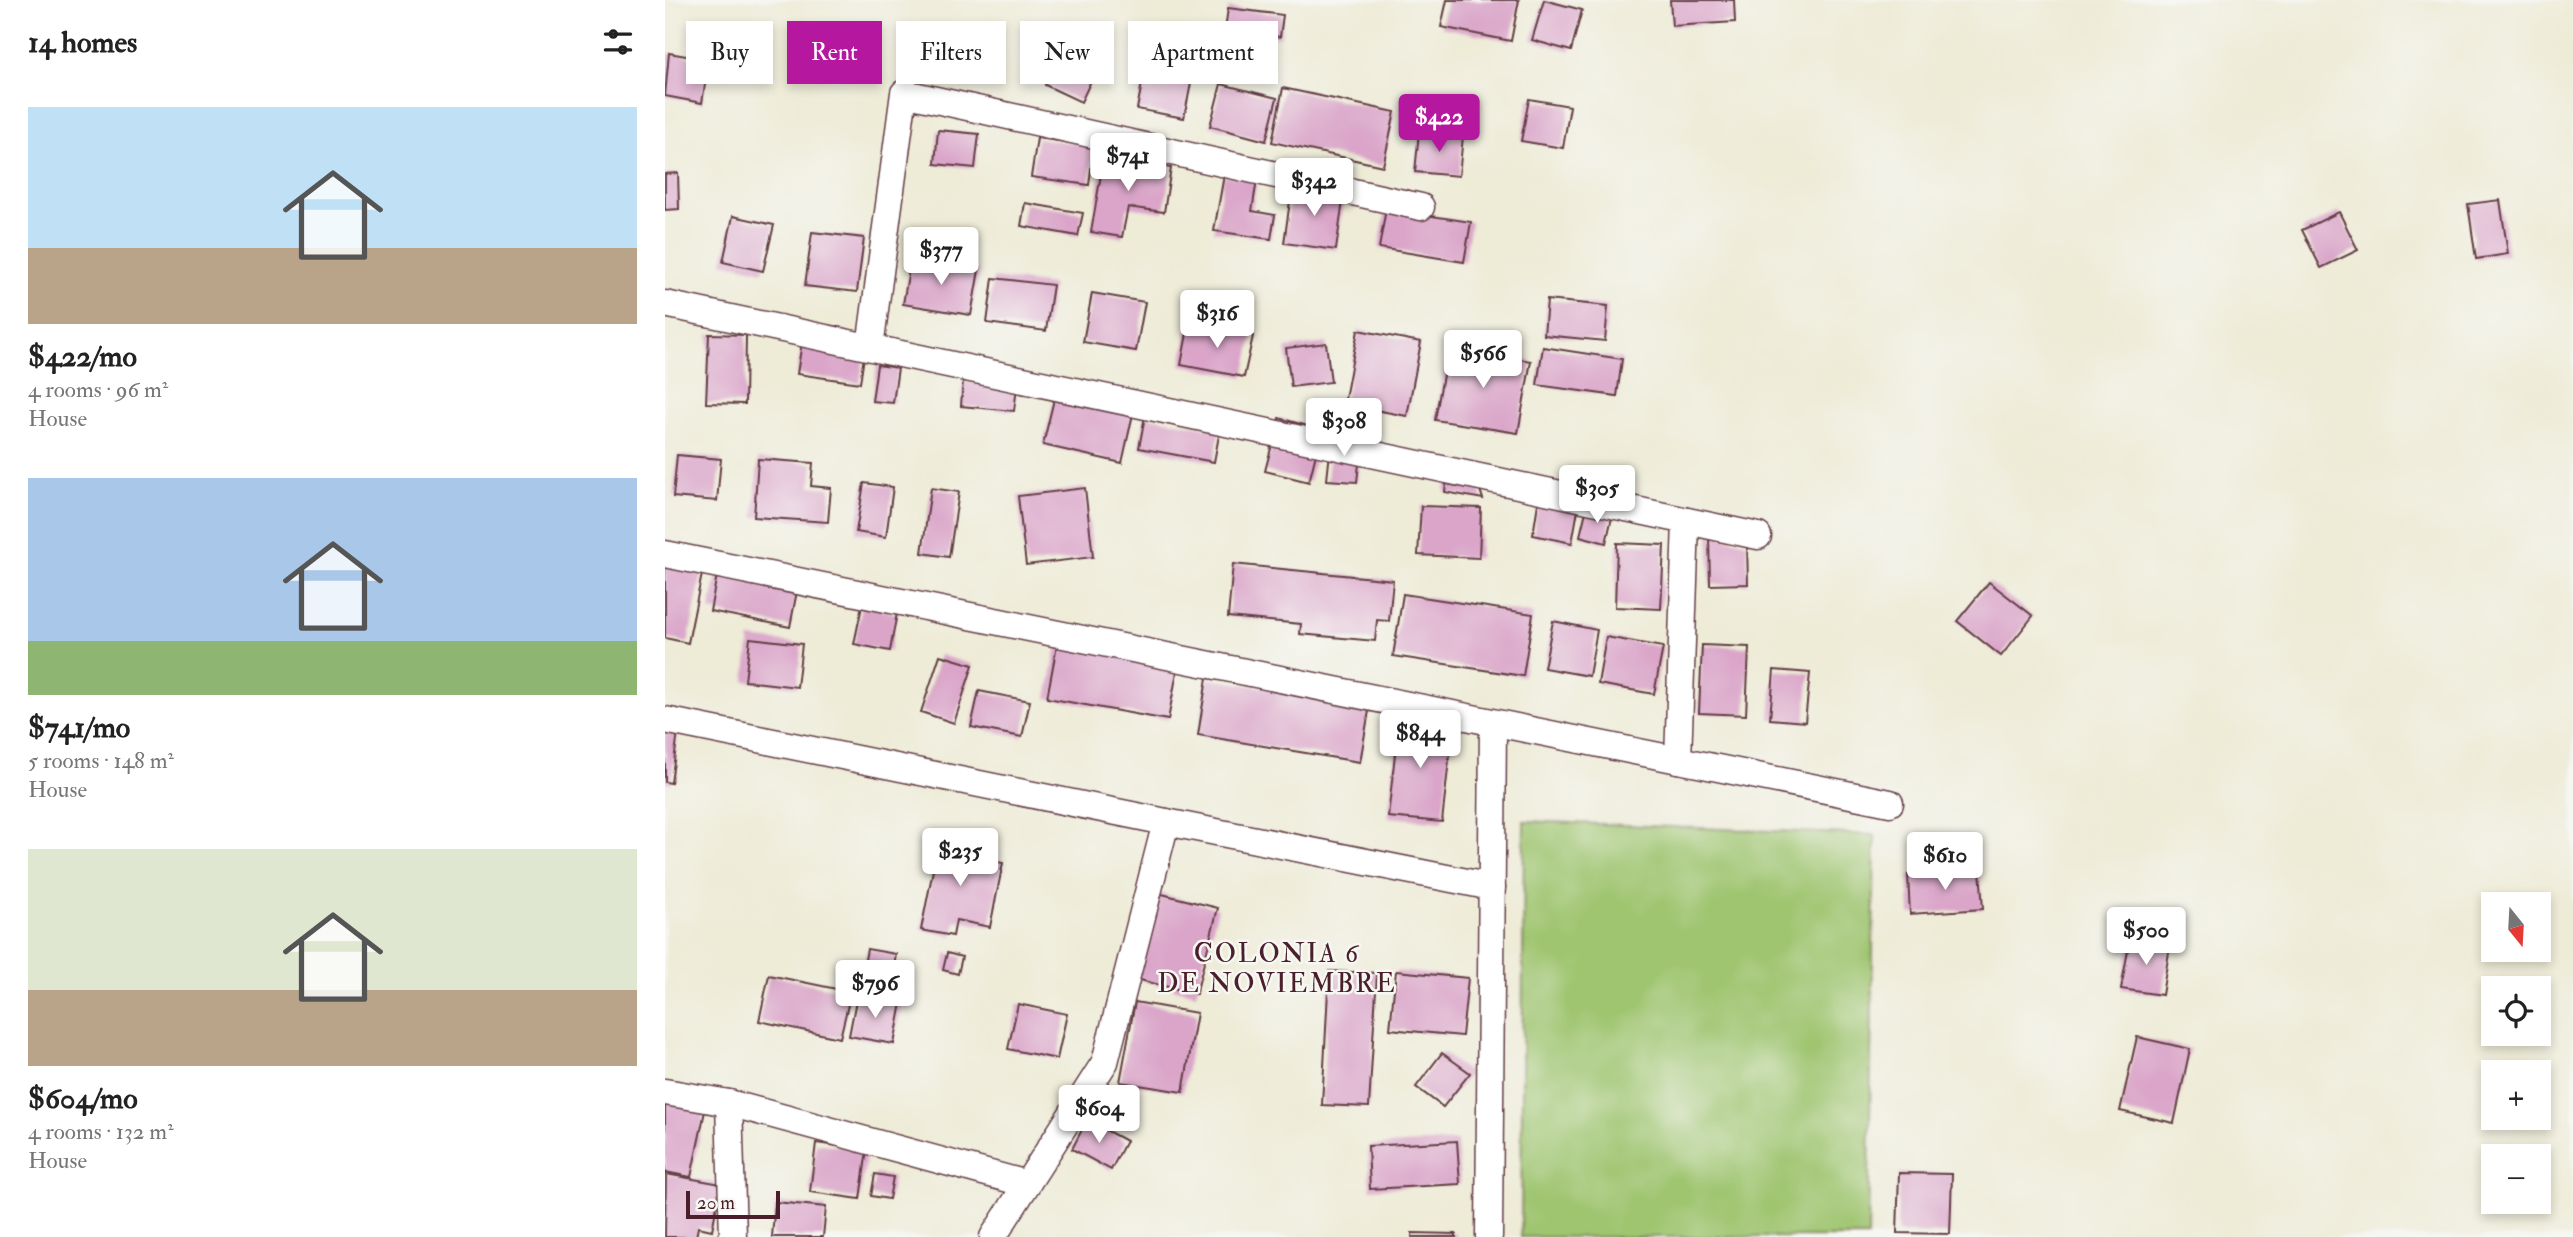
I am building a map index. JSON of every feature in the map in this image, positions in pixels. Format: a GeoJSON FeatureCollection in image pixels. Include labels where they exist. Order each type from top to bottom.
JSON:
{"type":"FeatureCollection","features":[{"type":"Feature","properties":{"kind":"street"},"geometry":{"type":"LineString","coordinates":[[870,347],[904,93],[1421,207]]}},
{"type":"Feature","properties":{"kind":"street"},"geometry":{"type":"LineString","coordinates":[[665,304],[1758,536]]}},
{"type":"Feature","properties":{"kind":"street"},"geometry":{"type":"LineString","coordinates":[[1678,760],[1686,521]]}},
{"type":"Feature","properties":{"kind":"street"},"geometry":{"type":"LineString","coordinates":[[665,554],[1890,803]]}},
{"type":"Feature","properties":{"kind":"street"},"geometry":{"type":"LineString","coordinates":[[665,720],[1492,887]]}},
{"type":"Feature","properties":{"kind":"street"},"geometry":{"type":"LineString","coordinates":[[1489,1237],[1493,723]]}},
{"type":"Feature","properties":{"kind":"street"},"geometry":{"type":"LineString","coordinates":[[993,1237],[1105,1062],[1166,822]]}},
{"type":"Feature","properties":{"kind":"street"},"geometry":{"type":"LineString","coordinates":[[665,1092],[729,1103],[1027,1184]]}},
{"type":"Feature","properties":{"kind":"street"},"geometry":{"type":"LineString","coordinates":[[729,1103],[733,1237]]}},
{"type":"Feature","properties":{"kind":"green space"},"geometry":{"type":"Polygon","coordinates":[[[1524,821],[1875,835],[1868,1237],[1521,1237],[1524,821]]]}},
{"type":"Feature","properties":{"kind":"building"},"geometry":{"type":"Polygon","coordinates":[[[1447,0],[1519,0],[1511,41],[1441,27],[1447,0]]]}},
{"type":"Feature","properties":{"kind":"building"},"geometry":{"type":"Polygon","coordinates":[[[1544,0],[1582,10],[1571,51],[1532,40],[1544,0]]]}},
{"type":"Feature","properties":{"kind":"building"},"geometry":{"type":"Polygon","coordinates":[[[1670,0],[1734,0],[1735,22],[1672,26],[1670,0]]]}},
{"type":"Feature","properties":{"kind":"building"},"geometry":{"type":"Polygon","coordinates":[[[1228,8],[1283,15],[1280,37],[1278,21],[1226,21],[1228,8]]]}},
{"type":"Feature","properties":{"kind":"building"},"geometry":{"type":"Polygon","coordinates":[[[669,53],[686,56],[686,84],[705,84],[702,103],[665,96],[669,53]]]}},
{"type":"Feature","properties":{"kind":"building"},"geometry":{"type":"Polygon","coordinates":[[[1045,84],[1090,84],[1081,102],[1045,84]]]}},
{"type":"Feature","properties":{"kind":"building"},"geometry":{"type":"Polygon","coordinates":[[[1142,84],[1191,84],[1184,118],[1137,109],[1142,84]]]}},
{"type":"Feature","properties":{"kind":"building"},"geometry":{"type":"Polygon","coordinates":[[[1221,84],[1277,98],[1266,141],[1210,126],[1221,84]]]}},
{"type":"Feature","properties":{"kind":"building"},"geometry":{"type":"Polygon","coordinates":[[[1283,88],[1395,112],[1383,166],[1272,142],[1283,88]]]}},
{"type":"Feature","properties":{"kind":"building"},"geometry":{"type":"Polygon","coordinates":[[[1529,99],[1570,106],[1563,148],[1521,141],[1529,99]]]}},
{"type":"Feature","properties":{"kind":"building"},"geometry":{"type":"Polygon","coordinates":[[[938,130],[979,134],[975,168],[935,164],[938,130]]]}},
{"type":"Feature","properties":{"kind":"building"},"geometry":{"type":"Polygon","coordinates":[[[1419,132],[1463,136],[1459,176],[1415,172],[1419,132]]]}},
{"type":"Feature","properties":{"kind":"building"},"geometry":{"type":"Polygon","coordinates":[[[1037,138],[1094,146],[1089,185],[1031,177],[1037,138]]]}},
{"type":"Feature","properties":{"kind":"building"},"geometry":{"type":"Polygon","coordinates":[[[1104,157],[1171,168],[1164,212],[1128,207],[1122,237],[1091,232],[1104,157]]]}},
{"type":"Feature","properties":{"kind":"building"},"geometry":{"type":"Polygon","coordinates":[[[678,173],[679,209],[665,210],[665,174],[678,173]]]}},
{"type":"Feature","properties":{"kind":"building"},"geometry":{"type":"Polygon","coordinates":[[[1224,175],[1257,180],[1252,211],[1275,215],[1271,239],[1214,231],[1224,175]]]}},
{"type":"Feature","properties":{"kind":"building"},"geometry":{"type":"Polygon","coordinates":[[[1292,187],[1344,193],[1336,250],[1284,243],[1292,187]]]}},
{"type":"Feature","properties":{"kind":"building"},"geometry":{"type":"Polygon","coordinates":[[[2500,200],[2508,254],[2476,259],[2468,204],[2500,200]]]}},
{"type":"Feature","properties":{"kind":"building"},"geometry":{"type":"Polygon","coordinates":[[[1025,203],[1083,213],[1078,236],[1021,226],[1025,203]]]}},
{"type":"Feature","properties":{"kind":"building"},"geometry":{"type":"Polygon","coordinates":[[[1386,209],[1471,222],[1464,262],[1379,248],[1386,209]]]}},
{"type":"Feature","properties":{"kind":"building"},"geometry":{"type":"Polygon","coordinates":[[[2339,212],[2358,250],[2321,268],[2302,230],[2339,212]]]}},
{"type":"Feature","properties":{"kind":"building"},"geometry":{"type":"Polygon","coordinates":[[[733,216],[774,225],[763,271],[723,262],[733,216]]]}},
{"type":"Feature","properties":{"kind":"building"},"geometry":{"type":"Polygon","coordinates":[[[812,232],[864,238],[857,292],[805,286],[812,232]]]}},
{"type":"Feature","properties":{"kind":"building"},"geometry":{"type":"Polygon","coordinates":[[[911,258],[979,270],[971,315],[903,304],[911,258]]]}},
{"type":"Feature","properties":{"kind":"building"},"geometry":{"type":"Polygon","coordinates":[[[993,278],[1053,285],[1046,331],[987,323],[993,278]]]}},
{"type":"Feature","properties":{"kind":"building"},"geometry":{"type":"Polygon","coordinates":[[[1092,293],[1145,302],[1136,351],[1083,342],[1092,293]]]}},
{"type":"Feature","properties":{"kind":"building"},"geometry":{"type":"Polygon","coordinates":[[[1547,300],[1608,306],[1605,341],[1544,335],[1547,300]]]}},
{"type":"Feature","properties":{"kind":"building"},"geometry":{"type":"Polygon","coordinates":[[[1189,323],[1253,336],[1244,377],[1181,365],[1189,323]]]}},
{"type":"Feature","properties":{"kind":"building"},"geometry":{"type":"Polygon","coordinates":[[[1358,330],[1421,342],[1407,416],[1344,404],[1358,330]]]}},
{"type":"Feature","properties":{"kind":"building"},"geometry":{"type":"Polygon","coordinates":[[[709,334],[746,335],[745,404],[706,403],[709,334]]]}},
{"type":"Feature","properties":{"kind":"building"},"geometry":{"type":"Polygon","coordinates":[[[802,342],[865,350],[860,383],[797,374],[802,342]]]}},
{"type":"Feature","properties":{"kind":"building"},"geometry":{"type":"Polygon","coordinates":[[[1326,343],[1331,382],[1291,387],[1286,348],[1326,343]]]}},
{"type":"Feature","properties":{"kind":"building"},"geometry":{"type":"Polygon","coordinates":[[[1448,347],[1531,361],[1518,433],[1435,420],[1448,347]]]}},
{"type":"Feature","properties":{"kind":"building"},"geometry":{"type":"Polygon","coordinates":[[[1543,347],[1622,359],[1617,396],[1537,385],[1543,347]]]}},
{"type":"Feature","properties":{"kind":"building"},"geometry":{"type":"Polygon","coordinates":[[[877,365],[898,368],[893,403],[872,401],[877,365]]]}},
{"type":"Feature","properties":{"kind":"building"},"geometry":{"type":"Polygon","coordinates":[[[963,381],[1017,387],[1014,411],[961,406],[963,381]]]}},
{"type":"Feature","properties":{"kind":"building"},"geometry":{"type":"Polygon","coordinates":[[[1055,395],[1133,414],[1122,463],[1043,445],[1055,395]]]}},
{"type":"Feature","properties":{"kind":"building"},"geometry":{"type":"Polygon","coordinates":[[[1145,416],[1220,430],[1214,462],[1139,448],[1145,416]]]}},
{"type":"Feature","properties":{"kind":"building"},"geometry":{"type":"Polygon","coordinates":[[[1279,418],[1322,430],[1309,482],[1265,471],[1279,418]]]}},
{"type":"Feature","properties":{"kind":"building"},"geometry":{"type":"Polygon","coordinates":[[[1332,433],[1362,436],[1357,482],[1327,480],[1332,433]]]}},
{"type":"Feature","properties":{"kind":"building"},"geometry":{"type":"Polygon","coordinates":[[[677,455],[721,459],[717,501],[673,497],[677,455]]]}},
{"type":"Feature","properties":{"kind":"building"},"geometry":{"type":"Polygon","coordinates":[[[758,459],[813,463],[811,486],[831,488],[828,522],[754,517],[758,459]]]}},
{"type":"Feature","properties":{"kind":"building"},"geometry":{"type":"Polygon","coordinates":[[[864,483],[893,487],[886,537],[856,532],[864,483]]]}},
{"type":"Feature","properties":{"kind":"building"},"geometry":{"type":"Polygon","coordinates":[[[1446,484],[1480,490],[1483,499],[1445,492],[1446,484]]]}},
{"type":"Feature","properties":{"kind":"building"},"geometry":{"type":"Polygon","coordinates":[[[931,488],[959,492],[949,557],[922,553],[931,488]]]}},
{"type":"Feature","properties":{"kind":"building"},"geometry":{"type":"Polygon","coordinates":[[[1085,488],[1093,557],[1026,565],[1018,496],[1085,488]]]}},
{"type":"Feature","properties":{"kind":"building"},"geometry":{"type":"Polygon","coordinates":[[[1539,497],[1579,504],[1572,543],[1533,535],[1539,497]]]}},
{"type":"Feature","properties":{"kind":"building"},"geometry":{"type":"Polygon","coordinates":[[[1421,506],[1481,508],[1479,558],[1418,555],[1421,506]]]}},
{"type":"Feature","properties":{"kind":"building"},"geometry":{"type":"Polygon","coordinates":[[[1587,507],[1613,513],[1606,543],[1580,536],[1587,507]]]}},
{"type":"Feature","properties":{"kind":"building"},"geometry":{"type":"Polygon","coordinates":[[[1709,533],[1747,543],[1748,584],[1710,585],[1709,533]]]}},
{"type":"Feature","properties":{"kind":"building"},"geometry":{"type":"Polygon","coordinates":[[[1617,543],[1664,545],[1661,609],[1615,607],[1617,543]]]}},
{"type":"Feature","properties":{"kind":"building"},"geometry":{"type":"Polygon","coordinates":[[[1233,564],[1393,580],[1389,621],[1377,620],[1375,641],[1300,634],[1301,624],[1228,617],[1233,564]]]}},
{"type":"Feature","properties":{"kind":"building"},"geometry":{"type":"Polygon","coordinates":[[[665,567],[702,574],[688,643],[665,638],[665,567]]]}},
{"type":"Feature","properties":{"kind":"building"},"geometry":{"type":"Polygon","coordinates":[[[717,575],[797,591],[790,627],[710,611],[717,575]]]}},
{"type":"Feature","properties":{"kind":"building"},"geometry":{"type":"Polygon","coordinates":[[[1989,582],[2033,616],[2001,656],[1957,621],[1989,582]]]}},
{"type":"Feature","properties":{"kind":"building"},"geometry":{"type":"Polygon","coordinates":[[[1403,594],[1533,614],[1523,676],[1393,656],[1403,594]]]}},
{"type":"Feature","properties":{"kind":"building"},"geometry":{"type":"Polygon","coordinates":[[[862,606],[897,613],[890,651],[854,644],[862,606]]]}},
{"type":"Feature","properties":{"kind":"building"},"geometry":{"type":"Polygon","coordinates":[[[1553,621],[1597,630],[1589,676],[1544,668],[1553,621]]]}},
{"type":"Feature","properties":{"kind":"building"},"geometry":{"type":"Polygon","coordinates":[[[1606,637],[1663,647],[1654,694],[1598,684],[1606,637]]]}},
{"type":"Feature","properties":{"kind":"building"},"geometry":{"type":"Polygon","coordinates":[[[750,638],[802,644],[797,687],[745,681],[750,638]]]}},
{"type":"Feature","properties":{"kind":"building"},"geometry":{"type":"Polygon","coordinates":[[[1057,645],[1178,666],[1168,720],[1047,698],[1057,645]]]}},
{"type":"Feature","properties":{"kind":"building"},"geometry":{"type":"Polygon","coordinates":[[[1702,645],[1749,647],[1746,715],[1699,713],[1702,645]]]}},
{"type":"Feature","properties":{"kind":"building"},"geometry":{"type":"Polygon","coordinates":[[[940,655],[973,665],[954,723],[921,712],[940,655]]]}},
{"type":"Feature","properties":{"kind":"building"},"geometry":{"type":"Polygon","coordinates":[[[1774,670],[1810,673],[1805,722],[1770,719],[1774,670]]]}},
{"type":"Feature","properties":{"kind":"building"},"geometry":{"type":"Polygon","coordinates":[[[1207,678],[1370,705],[1360,762],[1198,735],[1207,678]]]}},
{"type":"Feature","properties":{"kind":"building"},"geometry":{"type":"Polygon","coordinates":[[[979,691],[1030,701],[1022,737],[971,727],[979,691]]]}},
{"type":"Feature","properties":{"kind":"building"},"geometry":{"type":"Polygon","coordinates":[[[1399,718],[1453,724],[1442,822],[1388,817],[1399,718]]]}},
{"type":"Feature","properties":{"kind":"building"},"geometry":{"type":"Polygon","coordinates":[[[665,730],[678,732],[671,783],[665,782],[665,730]]]}},
{"type":"Feature","properties":{"kind":"building"},"geometry":{"type":"Polygon","coordinates":[[[940,835],[968,840],[965,856],[1003,863],[990,927],[956,920],[953,936],[921,930],[940,835]]]}},
{"type":"Feature","properties":{"kind":"building"},"geometry":{"type":"Polygon","coordinates":[[[1980,870],[1983,909],[1910,914],[1908,875],[1980,870]]]}},
{"type":"Feature","properties":{"kind":"building"},"geometry":{"type":"Polygon","coordinates":[[[1158,893],[1218,908],[1196,994],[1136,979],[1158,893]]]}},
{"type":"Feature","properties":{"kind":"building"},"geometry":{"type":"Polygon","coordinates":[[[2130,939],[2170,946],[2162,995],[2121,989],[2130,939]]]}},
{"type":"Feature","properties":{"kind":"building"},"geometry":{"type":"Polygon","coordinates":[[[867,949],[896,954],[890,992],[860,987],[867,949]]]}},
{"type":"Feature","properties":{"kind":"building"},"geometry":{"type":"Polygon","coordinates":[[[947,953],[962,957],[958,974],[943,970],[947,953]]]}},
{"type":"Feature","properties":{"kind":"building"},"geometry":{"type":"Polygon","coordinates":[[[1329,971],[1377,973],[1369,1107],[1322,1105],[1329,971]]]}},
{"type":"Feature","properties":{"kind":"building"},"geometry":{"type":"Polygon","coordinates":[[[1396,971],[1468,978],[1462,1036],[1390,1029],[1396,971]]]}},
{"type":"Feature","properties":{"kind":"building"},"geometry":{"type":"Polygon","coordinates":[[[769,975],[851,992],[840,1038],[759,1021],[769,975]]]}},
{"type":"Feature","properties":{"kind":"building"},"geometry":{"type":"Polygon","coordinates":[[[857,995],[902,1003],[894,1044],[849,1036],[857,995]]]}},
{"type":"Feature","properties":{"kind":"building"},"geometry":{"type":"Polygon","coordinates":[[[1135,1002],[1197,1013],[1183,1092],[1120,1082],[1135,1002]]]}},
{"type":"Feature","properties":{"kind":"building"},"geometry":{"type":"Polygon","coordinates":[[[1018,1004],[1067,1014],[1057,1059],[1008,1049],[1018,1004]]]}},
{"type":"Feature","properties":{"kind":"building"},"geometry":{"type":"Polygon","coordinates":[[[2137,1037],[2190,1049],[2174,1123],[2120,1111],[2137,1037]]]}},
{"type":"Feature","properties":{"kind":"building"},"geometry":{"type":"Polygon","coordinates":[[[1442,1053],[1470,1073],[1443,1107],[1416,1087],[1442,1053]]]}},
{"type":"Feature","properties":{"kind":"building"},"geometry":{"type":"Polygon","coordinates":[[[665,1098],[706,1106],[691,1177],[665,1172],[665,1098]]]}},
{"type":"Feature","properties":{"kind":"building"},"geometry":{"type":"Polygon","coordinates":[[[1087,1120],[1126,1141],[1111,1170],[1072,1149],[1087,1120]]]}},
{"type":"Feature","properties":{"kind":"building"},"geometry":{"type":"Polygon","coordinates":[[[1457,1141],[1460,1184],[1370,1189],[1368,1146],[1457,1141]]]}},
{"type":"Feature","properties":{"kind":"building"},"geometry":{"type":"Polygon","coordinates":[[[816,1143],[867,1150],[860,1199],[810,1192],[816,1143]]]}},
{"type":"Feature","properties":{"kind":"building"},"geometry":{"type":"Polygon","coordinates":[[[1899,1173],[1952,1174],[1950,1234],[1897,1233],[1899,1173]]]}},
{"type":"Feature","properties":{"kind":"building"},"geometry":{"type":"Polygon","coordinates":[[[666,1174],[721,1184],[712,1230],[698,1227],[696,1237],[665,1237],[666,1174]]]}},
{"type":"Feature","properties":{"kind":"building"},"geometry":{"type":"Polygon","coordinates":[[[875,1174],[893,1177],[889,1199],[871,1196],[875,1174]]]}},
{"type":"Feature","properties":{"kind":"building"},"geometry":{"type":"Polygon","coordinates":[[[775,1202],[826,1207],[823,1237],[772,1237],[775,1202]]]}},
{"type":"Feature","properties":{"kind":"building"},"geometry":{"type":"Polygon","coordinates":[[[1412,1233],[1456,1234],[1456,1237],[1412,1237],[1412,1233]]]}},
{"type":"Feature","properties":{"kind":"district","name":"COLONIA 6 DE NOVIEMBRE"},"geometry":{"type":"Point","coordinates":[1277,969]}}]}
